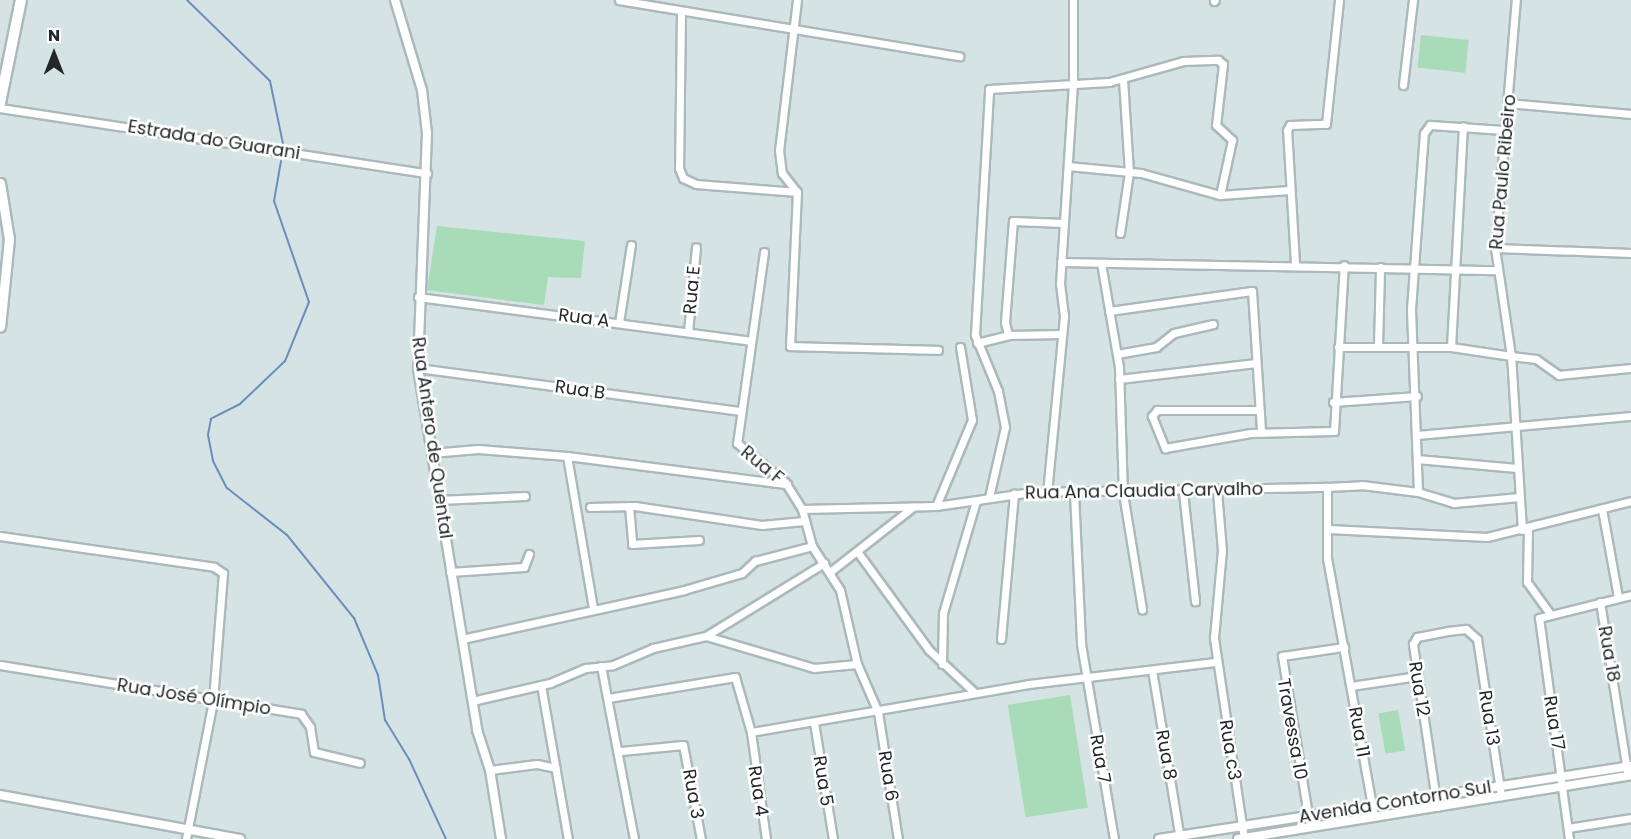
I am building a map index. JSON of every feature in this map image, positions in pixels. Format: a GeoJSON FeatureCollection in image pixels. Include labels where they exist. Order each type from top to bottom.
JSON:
{"type":"FeatureCollection","features":[{"type":"Feature","properties":{"kind":"highway"},"geometry":{"type":"LineString","coordinates":[[0,103],[21,0]]}},
{"type":"Feature","properties":{"kind":"main road"},"geometry":{"type":"LineString","coordinates":[[0,183],[9,258],[0,327]]}},
{"type":"Feature","properties":{"kind":"street","name":"Rua Antero de Quental"},"geometry":{"type":"LineString","coordinates":[[395,0],[422,90],[427,173],[418,297],[418,368],[472,701],[490,770],[501,839]]}},
{"type":"Feature","properties":{"kind":"street"},"geometry":{"type":"LineString","coordinates":[[619,0],[959,56]]}},
{"type":"Feature","properties":{"kind":"street"},"geometry":{"type":"LineString","coordinates":[[797,0],[779,158],[782,173],[797,192],[790,346],[938,350]]}},
{"type":"Feature","properties":{"kind":"street"},"geometry":{"type":"LineString","coordinates":[[1047,493],[1062,334],[1061,262],[1073,85],[1073,0]]}},
{"type":"Feature","properties":{"kind":"street"},"geometry":{"type":"LineString","coordinates":[[1295,263],[1289,190],[1288,127],[1326,123],[1339,0]]}},
{"type":"Feature","properties":{"kind":"street"},"geometry":{"type":"LineString","coordinates":[[1403,85],[1413,0]]}},
{"type":"Feature","properties":{"kind":"street","name":"Rua Paulo Ribeiro"},"geometry":{"type":"LineString","coordinates":[[1516,0],[1495,248],[1511,356],[1519,497],[1525,530],[1527,582],[1549,612]]}},
{"type":"Feature","properties":{"kind":"street"},"geometry":{"type":"LineString","coordinates":[[681,10],[679,168],[683,178],[696,184],[797,192]]}},
{"type":"Feature","properties":{"kind":"street"},"geometry":{"type":"LineString","coordinates":[[989,497],[1005,415],[976,343],[989,89],[1123,80],[1183,61],[1222,62],[1216,123],[1232,142],[1220,195]]}},
{"type":"Feature","properties":{"kind":"street"},"geometry":{"type":"LineString","coordinates":[[1120,232],[1130,172],[1123,80]]}},
{"type":"Feature","properties":{"kind":"street"},"geometry":{"type":"LineString","coordinates":[[1508,103],[1631,114]]}},
{"type":"Feature","properties":{"kind":"street","name":"Estrada do Guarani"},"geometry":{"type":"LineString","coordinates":[[0,108],[427,173]]}},
{"type":"Feature","properties":{"kind":"street"},"geometry":{"type":"LineString","coordinates":[[1418,492],[1416,346],[1411,309],[1425,128],[1463,126],[1504,130]]}},
{"type":"Feature","properties":{"kind":"street"},"geometry":{"type":"LineString","coordinates":[[1451,347],[1453,270],[1463,126]]}},
{"type":"Feature","properties":{"kind":"street"},"geometry":{"type":"LineString","coordinates":[[1068,166],[1130,172],[1220,195],[1289,190]]}},
{"type":"Feature","properties":{"kind":"street"},"geometry":{"type":"LineString","coordinates":[[1008,335],[1013,221],[1064,223]]}},
{"type":"Feature","properties":{"kind":"street"},"geometry":{"type":"LineString","coordinates":[[619,323],[631,245]]}},
{"type":"Feature","properties":{"kind":"street","name":"Rua E"},"geometry":{"type":"LineString","coordinates":[[688,332],[696,247]]}},
{"type":"Feature","properties":{"kind":"street"},"geometry":{"type":"LineString","coordinates":[[1495,248],[1631,253]]}},
{"type":"Feature","properties":{"kind":"street","name":"Rua F"},"geometry":{"type":"LineString","coordinates":[[764,252],[750,341],[738,448],[787,484],[802,509],[812,546],[831,571],[840,590],[857,664]]}},
{"type":"Feature","properties":{"kind":"street"},"geometry":{"type":"LineString","coordinates":[[1061,262],[1295,263],[1497,270]]}},
{"type":"Feature","properties":{"kind":"street"},"geometry":{"type":"LineString","coordinates":[[1101,263],[1117,354],[1123,493],[1142,609]]}},
{"type":"Feature","properties":{"kind":"street"},"geometry":{"type":"LineString","coordinates":[[1259,410],[1157,410],[1152,416],[1165,448],[1261,432],[1334,431],[1344,265]]}},
{"type":"Feature","properties":{"kind":"street"},"geometry":{"type":"LineString","coordinates":[[1378,346],[1380,267]]}},
{"type":"Feature","properties":{"kind":"street"},"geometry":{"type":"LineString","coordinates":[[1109,311],[1252,291],[1261,432]]}},
{"type":"Feature","properties":{"kind":"street","name":"Rua A"},"geometry":{"type":"LineString","coordinates":[[418,297],[750,341]]}},
{"type":"Feature","properties":{"kind":"street"},"geometry":{"type":"LineString","coordinates":[[1117,354],[1156,347],[1174,333],[1213,324]]}},
{"type":"Feature","properties":{"kind":"street"},"geometry":{"type":"LineString","coordinates":[[976,343],[1008,335],[1062,334]]}},
{"type":"Feature","properties":{"kind":"street"},"geometry":{"type":"LineString","coordinates":[[936,506],[972,420],[960,347]]}},
{"type":"Feature","properties":{"kind":"street"},"geometry":{"type":"LineString","coordinates":[[1338,347],[1451,347],[1536,359],[1559,375],[1631,368]]}},
{"type":"Feature","properties":{"kind":"street"},"geometry":{"type":"LineString","coordinates":[[1119,379],[1257,363]]}},
{"type":"Feature","properties":{"kind":"street","name":"Rua B"},"geometry":{"type":"LineString","coordinates":[[418,368],[741,411]]}},
{"type":"Feature","properties":{"kind":"street"},"geometry":{"type":"LineString","coordinates":[[1334,402],[1417,396]]}},
{"type":"Feature","properties":{"kind":"street"},"geometry":{"type":"LineString","coordinates":[[1417,435],[1516,429],[1631,416]]}},
{"type":"Feature","properties":{"kind":"street"},"geometry":{"type":"LineString","coordinates":[[431,453],[478,449],[567,456],[787,484]]}},
{"type":"Feature","properties":{"kind":"street"},"geometry":{"type":"LineString","coordinates":[[567,456],[593,608]]}},
{"type":"Feature","properties":{"kind":"street"},"geometry":{"type":"LineString","coordinates":[[1417,459],[1517,468]]}},
{"type":"Feature","properties":{"kind":"street","name":"Rua Ana Claudia Carvalho"},"geometry":{"type":"LineString","coordinates":[[802,509],[936,506],[1014,494],[1183,492],[1362,485],[1418,492],[1454,503],[1519,497]]}},
{"type":"Feature","properties":{"kind":"street"},"geometry":{"type":"LineString","coordinates":[[1327,488],[1329,530],[1327,558],[1344,647]]}},
{"type":"Feature","properties":{"kind":"street","name":"Rua c3"},"geometry":{"type":"LineString","coordinates":[[1217,490],[1222,550],[1214,624],[1216,662],[1242,826],[1242,839]]}},
{"type":"Feature","properties":{"kind":"street"},"geometry":{"type":"LineString","coordinates":[[1183,492],[1195,601]]}},
{"type":"Feature","properties":{"kind":"street","name":"Rua 7"},"geometry":{"type":"LineString","coordinates":[[1074,493],[1086,679],[1114,839]]}},
{"type":"Feature","properties":{"kind":"street"},"geometry":{"type":"LineString","coordinates":[[1001,639],[1014,494]]}},
{"type":"Feature","properties":{"kind":"street"},"geometry":{"type":"LineString","coordinates":[[439,500],[525,496]]}},
{"type":"Feature","properties":{"kind":"street"},"geometry":{"type":"LineString","coordinates":[[942,664],[943,613],[976,501]]}},
{"type":"Feature","properties":{"kind":"street"},"geometry":{"type":"LineString","coordinates":[[1329,530],[1468,538],[1525,530],[1631,501]]}},
{"type":"Feature","properties":{"kind":"street"},"geometry":{"type":"LineString","coordinates":[[629,506],[632,544],[699,540]]}},
{"type":"Feature","properties":{"kind":"street"},"geometry":{"type":"LineString","coordinates":[[590,507],[629,506],[762,525],[804,521]]}},
{"type":"Feature","properties":{"kind":"street"},"geometry":{"type":"LineString","coordinates":[[831,571],[858,554],[914,507]]}},
{"type":"Feature","properties":{"kind":"street"},"geometry":{"type":"LineString","coordinates":[[1602,509],[1618,597]]}},
{"type":"Feature","properties":{"kind":"street"},"geometry":{"type":"LineString","coordinates":[[0,536],[214,567],[223,573],[225,583],[213,701],[187,834]]}},
{"type":"Feature","properties":{"kind":"street"},"geometry":{"type":"LineString","coordinates":[[462,639],[729,578],[755,561],[812,546]]}},
{"type":"Feature","properties":{"kind":"street"},"geometry":{"type":"LineString","coordinates":[[450,572],[524,567],[529,554]]}},
{"type":"Feature","properties":{"kind":"street"},"geometry":{"type":"LineString","coordinates":[[858,554],[942,664],[974,692]]}},
{"type":"Feature","properties":{"kind":"street"},"geometry":{"type":"LineString","coordinates":[[472,701],[541,685],[706,636],[824,563]]}},
{"type":"Feature","properties":{"kind":"street"},"geometry":{"type":"LineString","coordinates":[[1549,612],[1631,595]]}},
{"type":"Feature","properties":{"kind":"street","name":"Rua 18"},"geometry":{"type":"LineString","coordinates":[[1600,602],[1629,776]]}},
{"type":"Feature","properties":{"kind":"street","name":"Rua 17"},"geometry":{"type":"LineString","coordinates":[[1549,612],[1538,624],[1562,775],[1569,839]]}},
{"type":"Feature","properties":{"kind":"street","name":"Rua 12"},"geometry":{"type":"LineString","coordinates":[[1437,807],[1413,644],[1417,638],[1466,629],[1477,639]]}},
{"type":"Feature","properties":{"kind":"street"},"geometry":{"type":"LineString","coordinates":[[706,636],[814,668],[857,664]]}},
{"type":"Feature","properties":{"kind":"street","name":"Rua 13"},"geometry":{"type":"LineString","coordinates":[[1477,639],[1501,796]]}},
{"type":"Feature","properties":{"kind":"street","name":"Travessa 10"},"geometry":{"type":"LineString","coordinates":[[1310,827],[1281,665],[1287,653],[1344,647]]}},
{"type":"Feature","properties":{"kind":"street","name":"Rua 11"},"geometry":{"type":"LineString","coordinates":[[1344,647],[1374,817]]}},
{"type":"Feature","properties":{"kind":"street"},"geometry":{"type":"LineString","coordinates":[[608,698],[735,677],[751,732],[878,712],[974,692],[1216,662]]}},
{"type":"Feature","properties":{"kind":"street","name":"Rua José Olímpio"},"geometry":{"type":"LineString","coordinates":[[0,664],[300,714],[310,728],[314,752],[360,763]]}},
{"type":"Feature","properties":{"kind":"street","name":"Rua 6"},"geometry":{"type":"LineString","coordinates":[[857,664],[878,712],[898,839]]}},
{"type":"Feature","properties":{"kind":"street"},"geometry":{"type":"LineString","coordinates":[[601,666],[621,751],[634,839]]}},
{"type":"Feature","properties":{"kind":"street","name":"Rua 8"},"geometry":{"type":"LineString","coordinates":[[1152,670],[1180,837]]}},
{"type":"Feature","properties":{"kind":"street"},"geometry":{"type":"LineString","coordinates":[[1352,686],[1417,675]]}},
{"type":"Feature","properties":{"kind":"street"},"geometry":{"type":"LineString","coordinates":[[541,685],[568,839]]}},
{"type":"Feature","properties":{"kind":"street","name":"Rua 5"},"geometry":{"type":"LineString","coordinates":[[814,722],[833,839]]}},
{"type":"Feature","properties":{"kind":"street","name":"Rua 4"},"geometry":{"type":"LineString","coordinates":[[751,732],[750,742],[766,839]]}},
{"type":"Feature","properties":{"kind":"street","name":"Rua 3"},"geometry":{"type":"LineString","coordinates":[[621,751],[679,743],[686,750],[700,839]]}},
{"type":"Feature","properties":{"kind":"street"},"geometry":{"type":"LineString","coordinates":[[490,770],[537,764],[556,768]]}},
{"type":"Feature","properties":{"kind":"street","name":"Avenida Contorno Sul"},"geometry":{"type":"LineString","coordinates":[[1159,839],[1628,766]]}},
{"type":"Feature","properties":{"kind":"street","name":"Avenida Contorno Sul"},"geometry":{"type":"LineString","coordinates":[[1242,839],[1629,776]]}},
{"type":"Feature","properties":{"kind":"street"},"geometry":{"type":"LineString","coordinates":[[0,795],[187,834],[240,839]]}},
{"type":"Feature","properties":{"kind":"street"},"geometry":{"type":"LineString","coordinates":[[1568,828],[1631,818]]}},
{"type":"Feature","properties":{"kind":"green space"},"geometry":{"type":"Polygon","coordinates":[[[1421,35],[1469,40],[1465,73],[1418,68],[1421,35]]]}},
{"type":"Feature","properties":{"kind":"green space"},"geometry":{"type":"Polygon","coordinates":[[[437,226],[585,241],[581,278],[548,277],[544,305],[427,290],[437,226]]]}},
{"type":"Feature","properties":{"kind":"green space"},"geometry":{"type":"Polygon","coordinates":[[[1070,695],[1088,808],[1026,817],[1008,705],[1070,695]]]}},
{"type":"Feature","properties":{"kind":"green space"},"geometry":{"type":"Polygon","coordinates":[[[1398,710],[1405,750],[1385,754],[1378,713],[1398,710]]]}},
{"type":"Feature","properties":{"kind":"waterway"},"geometry":{"type":"LineString","coordinates":[[187,0],[270,81],[283,144]]}},
{"type":"Feature","properties":{"kind":"waterway"},"geometry":{"type":"LineString","coordinates":[[281,161],[274,201],[309,302],[285,361],[240,404],[211,419],[208,435],[213,461],[227,488],[287,535],[354,618],[378,675],[385,720],[409,759],[446,839]]}}]}
